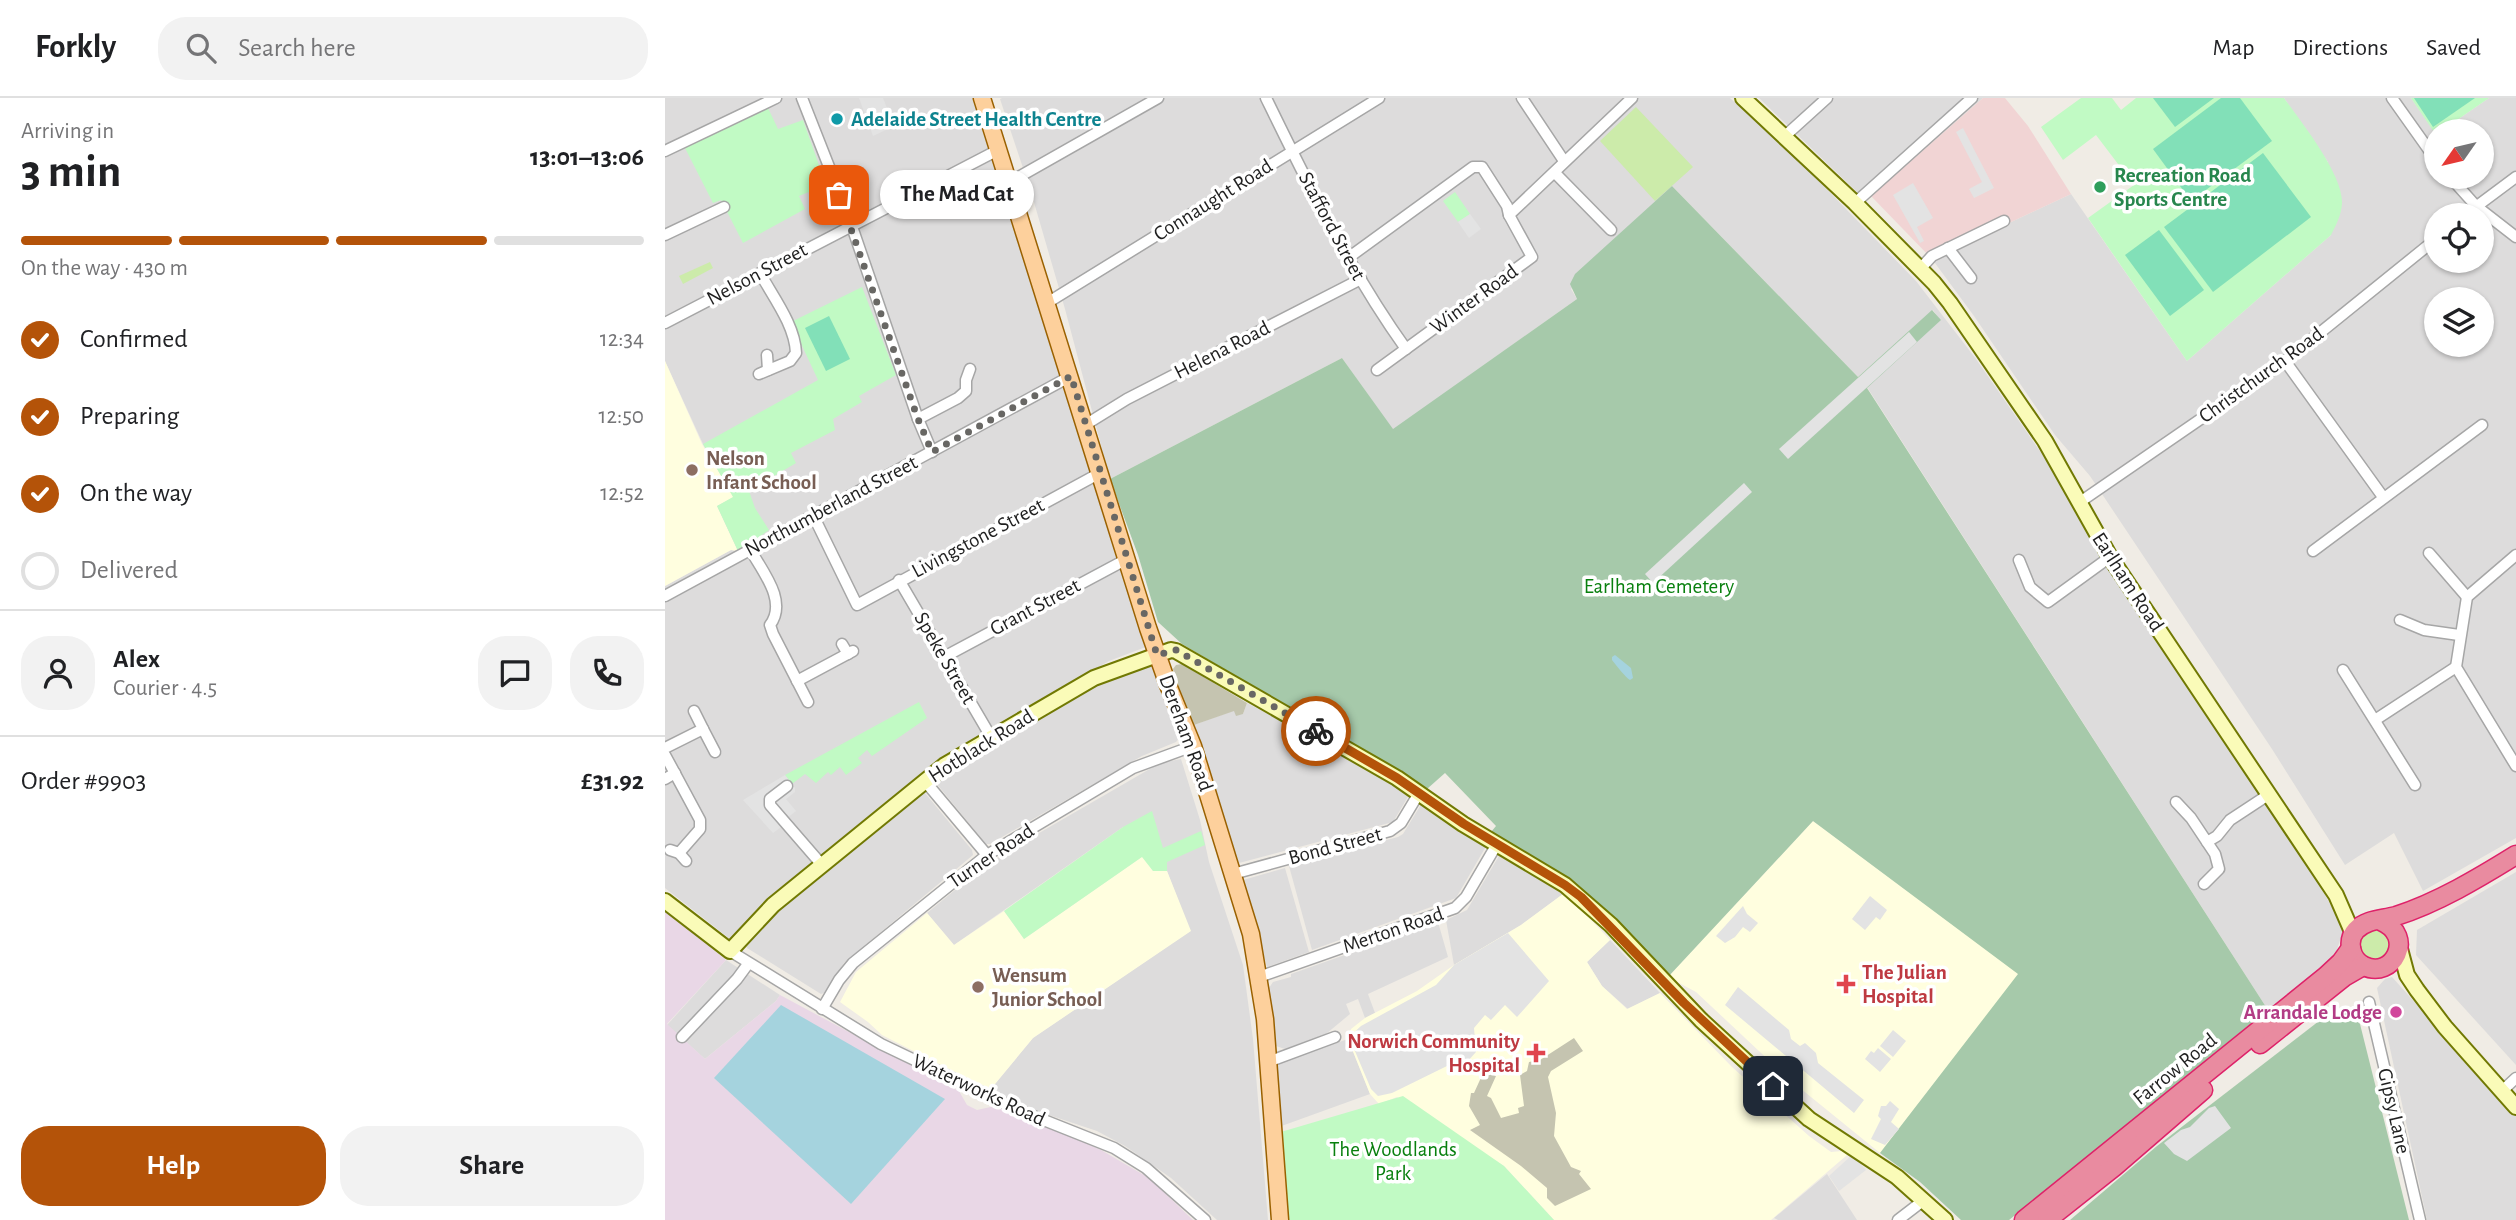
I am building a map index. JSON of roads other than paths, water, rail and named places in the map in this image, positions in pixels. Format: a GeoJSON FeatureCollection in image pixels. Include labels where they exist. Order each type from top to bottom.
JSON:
{"type":"FeatureCollection","features":[{"type":"Feature","properties":{"kind":"highway"},"geometry":{"type":"LineString","coordinates":[[2455,889],[2408,924],[2399,941],[2397,954],[2382,968],[2363,966],[2353,955],[2352,941],[2363,924],[2423,905],[2516,855]]}},
{"type":"Feature","properties":{"kind":"highway"},"geometry":{"type":"LineString","coordinates":[[2376,920],[2388,924],[2399,941]]}},
{"type":"Feature","properties":{"kind":"highway","name":"Farrow Road"},"geometry":{"type":"LineString","coordinates":[[2024,1220],[2326,975],[2341,962],[2352,941]]}},
{"type":"Feature","properties":{"kind":"highway","name":"Farrow Road"},"geometry":{"type":"LineString","coordinates":[[2047,1220],[2310,1004],[2344,977],[2363,966]]}},
{"type":"Feature","properties":{"kind":"main road","name":"Dereham Road"},"geometry":{"type":"LineString","coordinates":[[982,98],[1157,655],[1193,746],[1251,934],[1259,977],[1268,1062],[1280,1220]]}},
{"type":"Feature","properties":{"kind":"street"},"geometry":{"type":"LineString","coordinates":[[665,151],[776,98]]}},
{"type":"Feature","properties":{"kind":"street"},"geometry":{"type":"LineString","coordinates":[[802,98],[851,225],[932,452]]}},
{"type":"Feature","properties":{"kind":"street"},"geometry":{"type":"LineString","coordinates":[[1010,182],[1158,98]]}},
{"type":"Feature","properties":{"kind":"street","name":"Stafford Street"},"geometry":{"type":"LineString","coordinates":[[1266,98],[1348,258],[1406,349]]}},
{"type":"Feature","properties":{"kind":"street","name":"Connaught Road"},"geometry":{"type":"LineString","coordinates":[[1047,303],[1379,98]]}},
{"type":"Feature","properties":{"kind":"street"},"geometry":{"type":"LineString","coordinates":[[1523,98],[1564,161]]}},
{"type":"Feature","properties":{"kind":"street"},"geometry":{"type":"LineString","coordinates":[[1348,258],[1473,167],[1482,167],[1507,206],[1509,215],[1632,98]]}},
{"type":"Feature","properties":{"kind":"street","name":"Earlham Road"},"geometry":{"type":"LineString","coordinates":[[1743,98],[1855,203],[1920,269],[1949,303],[2045,441],[2111,557],[2336,895],[2359,916],[2376,920]]}},
{"type":"Feature","properties":{"kind":"street"},"geometry":{"type":"LineString","coordinates":[[1785,136],[1827,98]]}},
{"type":"Feature","properties":{"kind":"street"},"geometry":{"type":"LineString","coordinates":[[1855,203],[1972,98]]}},
{"type":"Feature","properties":{"kind":"street"},"geometry":{"type":"LineString","coordinates":[[2392,98],[2424,143]]}},
{"type":"Feature","properties":{"kind":"street","name":"Nelson Street"},"geometry":{"type":"LineString","coordinates":[[665,323],[1000,149]]}},
{"type":"Feature","properties":{"kind":"street"},"geometry":{"type":"LineString","coordinates":[[1555,173],[1611,230]]}},
{"type":"Feature","properties":{"kind":"street"},"geometry":{"type":"LineString","coordinates":[[2480,203],[2516,177]]}},
{"type":"Feature","properties":{"kind":"street"},"geometry":{"type":"LineString","coordinates":[[2460,189],[2473,203]]}},
{"type":"Feature","properties":{"kind":"street"},"geometry":{"type":"LineString","coordinates":[[665,235],[724,206]]}},
{"type":"Feature","properties":{"kind":"street","name":"Winter Road"},"geometry":{"type":"LineString","coordinates":[[1377,370],[1532,257],[1509,215]]}},
{"type":"Feature","properties":{"kind":"street"},"geometry":{"type":"LineString","coordinates":[[1920,269],[1932,256],[2004,220]]}},
{"type":"Feature","properties":{"kind":"street"},"geometry":{"type":"LineString","coordinates":[[2494,220],[2516,237]]}},
{"type":"Feature","properties":{"kind":"street"},"geometry":{"type":"LineString","coordinates":[[1948,248],[1971,278]]}},
{"type":"Feature","properties":{"kind":"street","name":"Christchurch Road"},"geometry":{"type":"LineString","coordinates":[[2080,502],[2285,361],[2424,249]]}},
{"type":"Feature","properties":{"kind":"street"},"geometry":{"type":"LineString","coordinates":[[760,273],[796,343],[796,353],[790,360],[764,372],[767,355]]}},
{"type":"Feature","properties":{"kind":"street","name":"Helena Road"},"geometry":{"type":"LineString","coordinates":[[1085,425],[1127,399],[1361,279]]}},
{"type":"Feature","properties":{"kind":"street"},"geometry":{"type":"LineString","coordinates":[[2285,361],[2383,497]]}},
{"type":"Feature","properties":{"kind":"street"},"geometry":{"type":"LineString","coordinates":[[918,419],[966,391],[970,369]]}},
{"type":"Feature","properties":{"kind":"street","name":"Northumberland Street"},"geometry":{"type":"LineString","coordinates":[[665,596],[1071,376]]}},
{"type":"Feature","properties":{"kind":"street"},"geometry":{"type":"LineString","coordinates":[[2313,551],[2482,425]]}},
{"type":"Feature","properties":{"kind":"street","name":"Livingstone Street"},"geometry":{"type":"LineString","coordinates":[[813,515],[857,605],[1100,473]]}},
{"type":"Feature","properties":{"kind":"street"},"geometry":{"type":"LineString","coordinates":[[750,550],[775,595],[777,614],[770,625],[808,702]]}},
{"type":"Feature","properties":{"kind":"street"},"geometry":{"type":"LineString","coordinates":[[2429,553],[2467,597]]}},
{"type":"Feature","properties":{"kind":"street"},"geometry":{"type":"LineString","coordinates":[[2516,555],[2467,597],[2456,667],[2516,766]]}},
{"type":"Feature","properties":{"kind":"street"},"geometry":{"type":"LineString","coordinates":[[2019,560],[2030,587],[2047,602],[2111,557]]}},
{"type":"Feature","properties":{"kind":"street","name":"Grant Street"},"geometry":{"type":"LineString","coordinates":[[944,657],[1127,559]]}},
{"type":"Feature","properties":{"kind":"street","name":"Speke Street"},"geometry":{"type":"LineString","coordinates":[[899,580],[991,737]]}},
{"type":"Feature","properties":{"kind":"street"},"geometry":{"type":"LineString","coordinates":[[2400,620],[2424,629],[2459,635]]}},
{"type":"Feature","properties":{"kind":"street"},"geometry":{"type":"LineString","coordinates":[[797,681],[850,652],[842,644]]}},
{"type":"Feature","properties":{"kind":"street"},"geometry":{"type":"LineString","coordinates":[[1157,655],[1176,650],[1419,793],[1565,885],[1581,897],[1684,1003],[1809,1119],[1896,1177],[1945,1220]]}},
{"type":"Feature","properties":{"kind":"street","name":"Hotblack Road"},"geometry":{"type":"LineString","coordinates":[[730,951],[767,911],[924,780],[991,737],[1094,678],[1157,655]]}},
{"type":"Feature","properties":{"kind":"street"},"geometry":{"type":"LineString","coordinates":[[2375,720],[2456,667]]}},
{"type":"Feature","properties":{"kind":"street"},"geometry":{"type":"LineString","coordinates":[[2343,670],[2416,785]]}},
{"type":"Feature","properties":{"kind":"street"},"geometry":{"type":"LineString","coordinates":[[694,710],[715,752]]}},
{"type":"Feature","properties":{"kind":"street"},"geometry":{"type":"LineString","coordinates":[[665,748],[703,729]]}},
{"type":"Feature","properties":{"kind":"street","name":"Turner Road"},"geometry":{"type":"LineString","coordinates":[[822,1009],[852,963],[987,855],[1133,768],[1193,746]]}},
{"type":"Feature","properties":{"kind":"street"},"geometry":{"type":"LineString","coordinates":[[665,755],[670,776],[700,820],[700,830],[678,855]]}},
{"type":"Feature","properties":{"kind":"street"},"geometry":{"type":"LineString","coordinates":[[924,780],[987,855]]}},
{"type":"Feature","properties":{"kind":"street"},"geometry":{"type":"LineString","coordinates":[[787,786],[770,799],[770,805],[822,865]]}},
{"type":"Feature","properties":{"kind":"street","name":"Bond Street"},"geometry":{"type":"LineString","coordinates":[[1233,874],[1390,831],[1401,823],[1419,793]]}},
{"type":"Feature","properties":{"kind":"street"},"geometry":{"type":"LineString","coordinates":[[2207,842],[2217,836],[2229,820],[2268,794]]}},
{"type":"Feature","properties":{"kind":"street"},"geometry":{"type":"LineString","coordinates":[[2176,802],[2191,818],[2215,854],[2219,869],[2204,884]]}},
{"type":"Feature","properties":{"kind":"street","name":"Merton Road"},"geometry":{"type":"LineString","coordinates":[[1259,977],[1455,908],[1466,897],[1497,844]]}},
{"type":"Feature","properties":{"kind":"street","name":"Earlham Road"},"geometry":{"type":"LineString","coordinates":[[2336,895],[2352,941]]}},
{"type":"Feature","properties":{"kind":"street","name":"Waterworks Road"},"geometry":{"type":"LineString","coordinates":[[665,901],[748,964],[881,1044],[1010,1107],[1114,1148],[1146,1168],[1205,1220]]}},
{"type":"Feature","properties":{"kind":"street"},"geometry":{"type":"LineString","coordinates":[[2399,941],[2407,975],[2417,990],[2516,1107]]}},
{"type":"Feature","properties":{"kind":"street"},"geometry":{"type":"LineString","coordinates":[[682,1037],[748,964]]}},
{"type":"Feature","properties":{"kind":"street"},"geometry":{"type":"LineString","coordinates":[[2382,968],[2393,969],[2417,990]]}},
{"type":"Feature","properties":{"kind":"street","name":"Gipsy Lane"},"geometry":{"type":"LineString","coordinates":[[2369,1002],[2420,1220]]}},
{"type":"Feature","properties":{"kind":"street"},"geometry":{"type":"LineString","coordinates":[[1268,1062],[1335,1037]]}},
{"type":"Feature","properties":{"kind":"street"},"geometry":{"type":"LineString","coordinates":[[2502,1091],[2516,1078]]}},
{"type":"Feature","properties":{"kind":"street"},"geometry":{"type":"LineString","coordinates":[[1898,1220],[1924,1200]]}},
{"type":"Feature","properties":{"kind":"water"},"geometry":{"type":"Polygon","coordinates":[[[1615,655],[1631,668],[1633,678],[1628,679],[1612,660],[1615,655]]]}},
{"type":"Feature","properties":{"kind":"water"},"geometry":{"type":"Polygon","coordinates":[[[781,1005],[945,1099],[851,1204],[714,1078],[781,1005]]]}},
{"type":"Feature","properties":{"kind":"place","name":"Adelaide Street Health Centre"},"geometry":{"type":"Point","coordinates":[837,119]}},
{"type":"Feature","properties":{"kind":"place","name":"Recreation Road Sports Centre"},"geometry":{"type":"Point","coordinates":[2100,187]}},
{"type":"Feature","properties":{"kind":"place","name":"The Mad Cat"},"geometry":{"type":"Point","coordinates":[839,195]}},
{"type":"Feature","properties":{"kind":"place","name":"Nelson Infant School"},"geometry":{"type":"Point","coordinates":[692,470]}},
{"type":"Feature","properties":{"kind":"place","name":"The Julian Hospital"},"geometry":{"type":"Point","coordinates":[1846,984]}},
{"type":"Feature","properties":{"kind":"place","name":"Wensum Junior School"},"geometry":{"type":"Point","coordinates":[978,987]}},
{"type":"Feature","properties":{"kind":"place","name":"Arrandale Lodge"},"geometry":{"type":"Point","coordinates":[2396,1012]}},
{"type":"Feature","properties":{"kind":"place","name":"Norwich Community Hospital"},"geometry":{"type":"Point","coordinates":[1536,1053]}},
{"type":"Feature","properties":{"kind":"park label","name":"Earlham Cemetery"},"geometry":{"type":"Point","coordinates":[1659,586]}},
{"type":"Feature","properties":{"kind":"park label","name":"The Woodlands Park"},"geometry":{"type":"Point","coordinates":[1393,1161]}}]}
